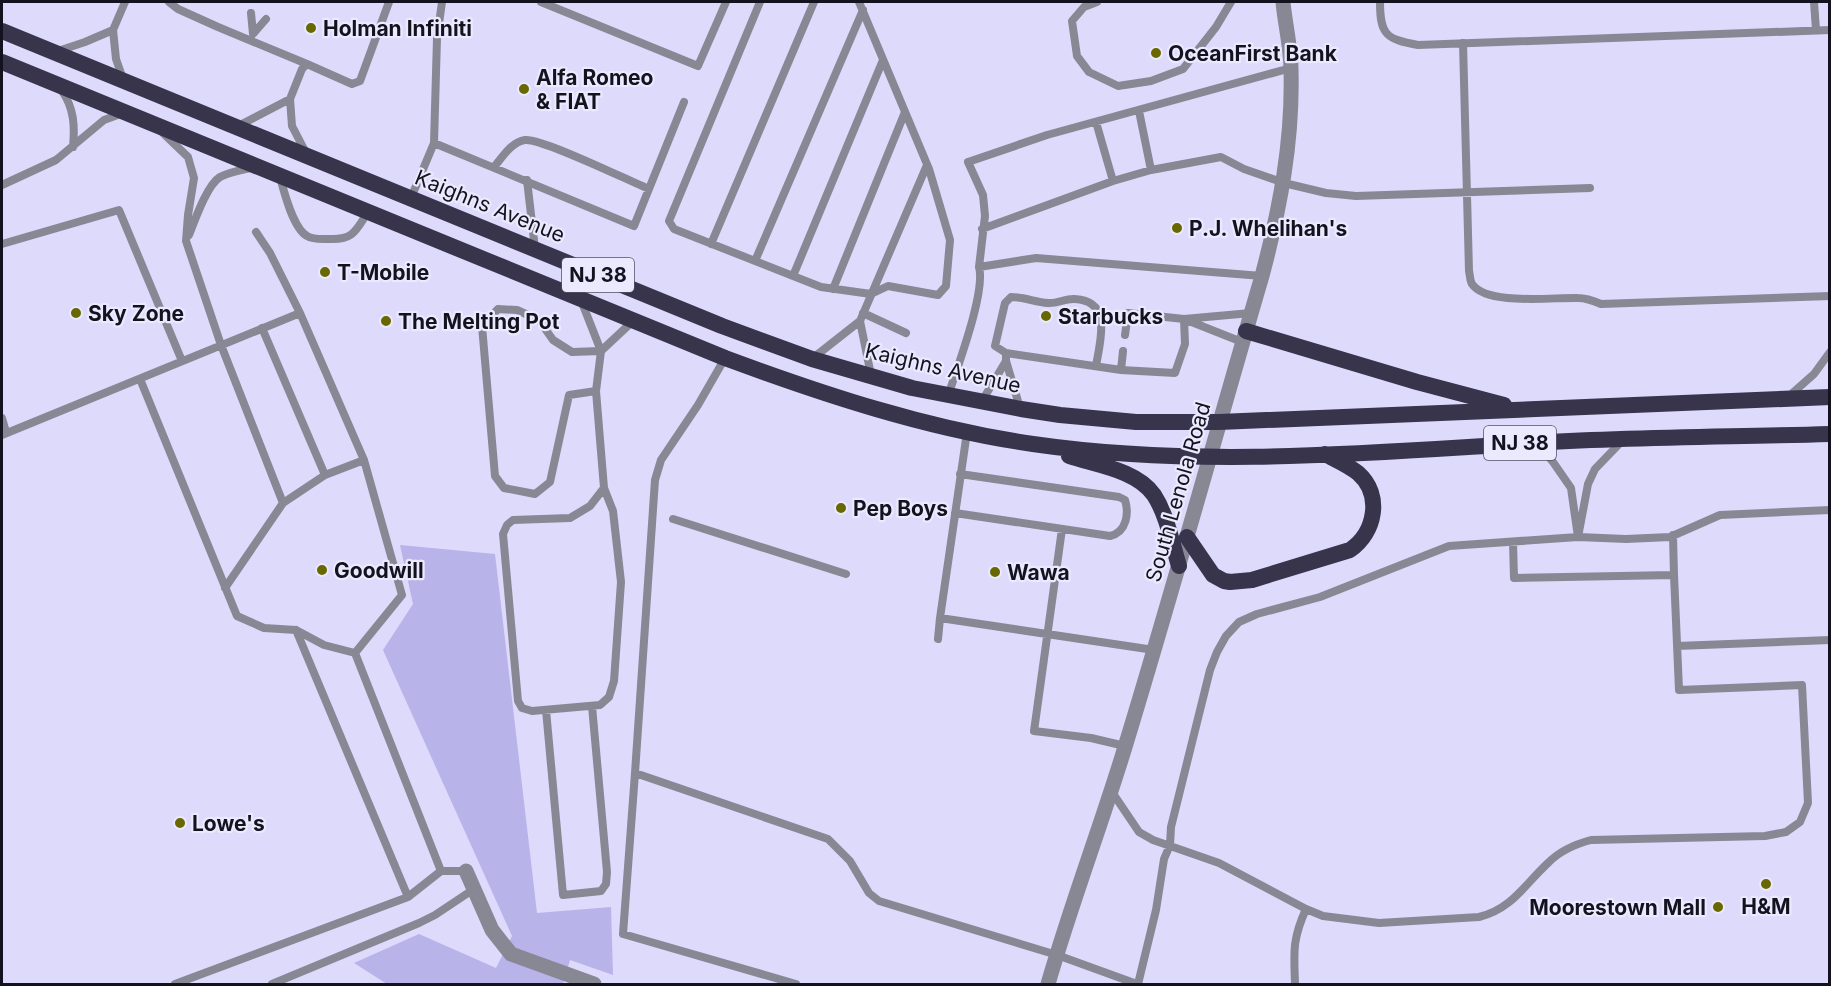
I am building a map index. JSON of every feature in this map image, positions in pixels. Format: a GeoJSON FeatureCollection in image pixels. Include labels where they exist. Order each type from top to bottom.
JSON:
{"type":"FeatureCollection","features":[{"type":"Feature","properties":{"kind":"highway","name":"Kaighns Avenue"},"geometry":{"type":"LineString","coordinates":[[2,31],[722,326],[812,359],[948,396],[1021,409],[1136,422],[1219,422]]}},
{"type":"Feature","properties":{"kind":"highway","name":"NJ 38"},"geometry":{"type":"LineString","coordinates":[[2,62],[725,358],[834,396],[967,432],[1031,444],[1142,455],[1210,457],[1391,452],[1536,442],[1830,434]]}},
{"type":"Feature","properties":{"kind":"highway"},"geometry":{"type":"LineString","coordinates":[[1244,336],[1519,409]]}},
{"type":"Feature","properties":{"kind":"highway","name":"NJ 38"},"geometry":{"type":"LineString","coordinates":[[1219,422],[1830,397]]}},
{"type":"Feature","properties":{"kind":"highway"},"geometry":{"type":"LineString","coordinates":[[1031,444],[1124,474],[1145,485],[1159,504],[1179,566]]}},
{"type":"Feature","properties":{"kind":"highway"},"geometry":{"type":"LineString","coordinates":[[1187,537],[1213,575],[1230,582],[1252,580],[1350,550],[1361,541],[1371,524],[1374,510],[1372,496],[1359,475],[1324,454]]}},
{"type":"Feature","properties":{"kind":"street","name":"South Lenola Road"},"geometry":{"type":"LineString","coordinates":[[1048,984],[1112,790],[1262,276],[1284,183],[1291,68],[1283,2]]}},
{"type":"Feature","properties":{"kind":"street"},"geometry":{"type":"LineString","coordinates":[[466,871],[492,930],[511,954],[572,981],[594,984]]}},
{"type":"Feature","properties":{"kind":"lane"},"geometry":{"type":"LineString","coordinates":[[124,80],[116,59],[112,30],[125,2]]}},
{"type":"Feature","properties":{"kind":"lane"},"geometry":{"type":"LineString","coordinates":[[169,2],[178,9],[251,37],[352,84],[360,81],[389,2]]}},
{"type":"Feature","properties":{"kind":"lane"},"geometry":{"type":"LineString","coordinates":[[411,198],[434,143],[437,38],[442,2]]}},
{"type":"Feature","properties":{"kind":"lane"},"geometry":{"type":"LineString","coordinates":[[541,2],[698,66],[726,2]]}},
{"type":"Feature","properties":{"kind":"lane"},"geometry":{"type":"LineString","coordinates":[[760,2],[669,221],[674,229],[821,287],[871,294],[888,286],[938,295],[946,286],[950,240],[927,165],[859,2]]}},
{"type":"Feature","properties":{"kind":"lane"},"geometry":{"type":"LineString","coordinates":[[711,244],[814,2]]}},
{"type":"Feature","properties":{"kind":"lane"},"geometry":{"type":"LineString","coordinates":[[1096,2],[1084,7],[1072,21],[1077,56],[1089,72],[1118,86],[1151,81],[1183,69],[1216,27],[1231,2]]}},
{"type":"Feature","properties":{"kind":"lane"},"geometry":{"type":"LineString","coordinates":[[1380,2],[1380,21],[1386,33],[1396,40],[1418,45],[1830,30]]}},
{"type":"Feature","properties":{"kind":"lane"},"geometry":{"type":"LineString","coordinates":[[1814,2],[1816,30]]}},
{"type":"Feature","properties":{"kind":"lane"},"geometry":{"type":"LineString","coordinates":[[754,261],[862,10]]}},
{"type":"Feature","properties":{"kind":"lane"},"geometry":{"type":"LineString","coordinates":[[251,13],[251,37]]}},
{"type":"Feature","properties":{"kind":"lane"},"geometry":{"type":"LineString","coordinates":[[251,37],[266,19]]}},
{"type":"Feature","properties":{"kind":"lane"},"geometry":{"type":"LineString","coordinates":[[55,52],[112,30]]}},
{"type":"Feature","properties":{"kind":"lane"},"geometry":{"type":"LineString","coordinates":[[1463,44],[1471,283],[1478,290],[1508,298],[1581,298],[1601,304],[1830,296]]}},
{"type":"Feature","properties":{"kind":"lane"},"geometry":{"type":"LineString","coordinates":[[793,276],[883,60]]}},
{"type":"Feature","properties":{"kind":"lane"},"geometry":{"type":"LineString","coordinates":[[307,64],[302,69],[290,99],[292,126],[307,155]]}},
{"type":"Feature","properties":{"kind":"lane"},"geometry":{"type":"LineString","coordinates":[[948,396],[972,323],[981,275],[979,267],[982,229],[986,216],[983,195],[968,162],[1047,135],[1291,68]]}},
{"type":"Feature","properties":{"kind":"lane"},"geometry":{"type":"LineString","coordinates":[[58,85],[68,99],[72,113],[73,147]]}},
{"type":"Feature","properties":{"kind":"lane"},"geometry":{"type":"LineString","coordinates":[[237,127],[290,99]]}},
{"type":"Feature","properties":{"kind":"lane"},"geometry":{"type":"LineString","coordinates":[[434,143],[634,226],[684,102]]}},
{"type":"Feature","properties":{"kind":"lane"},"geometry":{"type":"LineString","coordinates":[[1139,111],[1151,170]]}},
{"type":"Feature","properties":{"kind":"lane"},"geometry":{"type":"LineString","coordinates":[[2,185],[56,160],[104,120],[125,112]]}},
{"type":"Feature","properties":{"kind":"lane"},"geometry":{"type":"LineString","coordinates":[[833,289],[906,112]]}},
{"type":"Feature","properties":{"kind":"lane"},"geometry":{"type":"LineString","coordinates":[[1096,122],[1113,181]]}},
{"type":"Feature","properties":{"kind":"lane"},"geometry":{"type":"LineString","coordinates":[[153,124],[188,157],[194,178],[186,242],[221,345],[283,503]]}},
{"type":"Feature","properties":{"kind":"lane"},"geometry":{"type":"LineString","coordinates":[[494,167],[514,144],[525,140],[538,142],[649,189]]}},
{"type":"Feature","properties":{"kind":"lane"},"geometry":{"type":"LineString","coordinates":[[982,229],[1113,181],[1151,170],[1221,157],[1244,169],[1284,183],[1326,193],[1356,196],[1590,188]]}},
{"type":"Feature","properties":{"kind":"lane"},"geometry":{"type":"LineString","coordinates":[[812,359],[862,317],[927,165]]}},
{"type":"Feature","properties":{"kind":"lane"},"geometry":{"type":"LineString","coordinates":[[186,242],[203,201],[218,178],[258,166]]}},
{"type":"Feature","properties":{"kind":"lane"},"geometry":{"type":"LineString","coordinates":[[280,176],[289,208],[306,236],[316,239],[342,240],[356,231],[368,212]]}},
{"type":"Feature","properties":{"kind":"lane"},"geometry":{"type":"LineString","coordinates":[[527,180],[535,249]]}},
{"type":"Feature","properties":{"kind":"lane"},"geometry":{"type":"LineString","coordinates":[[2,244],[118,210],[182,361]]}},
{"type":"Feature","properties":{"kind":"lane"},"geometry":{"type":"LineString","coordinates":[[256,232],[270,253],[300,313],[364,460],[402,595],[355,653]]}},
{"type":"Feature","properties":{"kind":"lane"},"geometry":{"type":"LineString","coordinates":[[979,267],[1036,258],[1262,276]]}},
{"type":"Feature","properties":{"kind":"lane"},"geometry":{"type":"LineString","coordinates":[[1021,409],[1006,357],[995,346],[1005,303],[1011,297],[1050,303],[1072,298],[1093,305],[1100,312],[1102,325],[1096,366]]}},
{"type":"Feature","properties":{"kind":"lane"},"geometry":{"type":"LineString","coordinates":[[581,299],[602,351],[596,391],[604,488],[613,511],[621,582],[614,681],[609,697],[600,705],[532,711],[522,708],[518,701],[503,534],[507,525],[513,520],[570,518],[590,506],[604,488]]}},
{"type":"Feature","properties":{"kind":"lane"},"geometry":{"type":"LineString","coordinates":[[596,391],[569,395],[550,482],[535,494],[504,489],[495,476],[482,326],[498,309],[517,310],[539,320],[553,340],[572,352],[602,351],[634,321]]}},
{"type":"Feature","properties":{"kind":"lane"},"geometry":{"type":"LineString","coordinates":[[2,418],[4,434],[300,313]]}},
{"type":"Feature","properties":{"kind":"lane"},"geometry":{"type":"LineString","coordinates":[[1125,335],[1128,313],[1184,319],[1244,336]]}},
{"type":"Feature","properties":{"kind":"lane"},"geometry":{"type":"LineString","coordinates":[[1184,319],[1251,313]]}},
{"type":"Feature","properties":{"kind":"lane"},"geometry":{"type":"LineString","coordinates":[[862,317],[906,333]]}},
{"type":"Feature","properties":{"kind":"lane"},"geometry":{"type":"LineString","coordinates":[[862,317],[872,377]]}},
{"type":"Feature","properties":{"kind":"lane"},"geometry":{"type":"LineString","coordinates":[[1006,357],[1121,370],[1175,373],[1185,344],[1184,319]]}},
{"type":"Feature","properties":{"kind":"lane"},"geometry":{"type":"LineString","coordinates":[[262,328],[325,475]]}},
{"type":"Feature","properties":{"kind":"lane"},"geometry":{"type":"LineString","coordinates":[[1121,370],[1123,351]]}},
{"type":"Feature","properties":{"kind":"lane"},"geometry":{"type":"LineString","coordinates":[[1786,398],[1814,374],[1830,352]]}},
{"type":"Feature","properties":{"kind":"lane"},"geometry":{"type":"LineString","coordinates":[[981,402],[1006,357]]}},
{"type":"Feature","properties":{"kind":"lane"},"geometry":{"type":"LineString","coordinates":[[725,358],[698,405],[665,453],[655,480],[623,934],[796,984]]}},
{"type":"Feature","properties":{"kind":"lane"},"geometry":{"type":"LineString","coordinates":[[140,379],[237,616],[264,628],[296,630],[324,645],[355,653]]}},
{"type":"Feature","properties":{"kind":"lane"},"geometry":{"type":"LineString","coordinates":[[938,639],[967,432]]}},
{"type":"Feature","properties":{"kind":"lane"},"geometry":{"type":"LineString","coordinates":[[1578,537],[1588,484],[1596,469],[1623,440]]}},
{"type":"Feature","properties":{"kind":"lane"},"geometry":{"type":"LineString","coordinates":[[1536,442],[1571,488],[1578,537]]}},
{"type":"Feature","properties":{"kind":"lane"},"geometry":{"type":"LineString","coordinates":[[225,588],[283,503],[325,475],[364,460]]}},
{"type":"Feature","properties":{"kind":"lane"},"geometry":{"type":"LineString","coordinates":[[955,513],[1110,536],[1116,535],[1124,527],[1127,507],[1125,500],[1119,497],[960,474]]}},
{"type":"Feature","properties":{"kind":"lane"},"geometry":{"type":"LineString","coordinates":[[634,773],[828,839],[850,861],[869,893],[879,901],[1057,955],[1138,984],[1156,910],[1164,859],[1170,845],[1171,826],[1210,670],[1226,636],[1239,622],[1257,614],[1320,597],[1449,546],[1578,537],[1626,539],[1673,535],[1720,515],[1830,510]]}},
{"type":"Feature","properties":{"kind":"lane"},"geometry":{"type":"LineString","coordinates":[[673,519],[846,574]]}},
{"type":"Feature","properties":{"kind":"lane"},"geometry":{"type":"LineString","coordinates":[[1062,529],[1034,730],[1091,738],[1125,746]]}},
{"type":"Feature","properties":{"kind":"lane"},"geometry":{"type":"LineString","coordinates":[[1112,790],[1139,832],[1153,840],[1219,863],[1323,916],[1379,923],[1479,918],[1492,914],[1503,909],[1550,861],[1571,848],[1591,840],[1765,836],[1786,832],[1800,822],[1808,803],[1802,684],[1679,690],[1673,535]]}},
{"type":"Feature","properties":{"kind":"lane"},"geometry":{"type":"LineString","coordinates":[[1513,542],[1514,578],[1674,575]]}},
{"type":"Feature","properties":{"kind":"lane"},"geometry":{"type":"LineString","coordinates":[[940,618],[1154,650]]}},
{"type":"Feature","properties":{"kind":"lane"},"geometry":{"type":"LineString","coordinates":[[296,630],[408,897]]}},
{"type":"Feature","properties":{"kind":"lane"},"geometry":{"type":"LineString","coordinates":[[1677,646],[1830,640]]}},
{"type":"Feature","properties":{"kind":"lane"},"geometry":{"type":"LineString","coordinates":[[355,653],[441,872]]}},
{"type":"Feature","properties":{"kind":"lane"},"geometry":{"type":"LineString","coordinates":[[546,710],[563,895],[601,891],[606,884],[607,872],[592,706]]}},
{"type":"Feature","properties":{"kind":"lane"},"geometry":{"type":"LineString","coordinates":[[175,984],[408,897],[441,872],[466,871]]}},
{"type":"Feature","properties":{"kind":"lane"},"geometry":{"type":"LineString","coordinates":[[272,984],[419,923],[474,889]]}},
{"type":"Feature","properties":{"kind":"lane"},"geometry":{"type":"LineString","coordinates":[[1295,984],[1294,941],[1306,909]]}},
{"type":"Feature","properties":{"kind":"shaded area"},"geometry":{"type":"Polygon","coordinates":[[[400,545],[495,554],[537,913],[611,907],[613,975],[570,960],[563,984],[387,984],[354,963],[419,934],[496,968],[512,936],[383,650],[413,604],[400,545]]]}},
{"type":"Feature","properties":{"kind":"place","name":"Holman Infiniti"},"geometry":{"type":"Point","coordinates":[311,28]}},
{"type":"Feature","properties":{"kind":"place","name":"OceanFirst Bank"},"geometry":{"type":"Point","coordinates":[1156,53]}},
{"type":"Feature","properties":{"kind":"place","name":"Alfa Romeo & FIAT"},"geometry":{"type":"Point","coordinates":[524,89]}},
{"type":"Feature","properties":{"kind":"place","name":"P.J. Whelihan's"},"geometry":{"type":"Point","coordinates":[1177,228]}},
{"type":"Feature","properties":{"kind":"place","name":"T-Mobile"},"geometry":{"type":"Point","coordinates":[325,272]}},
{"type":"Feature","properties":{"kind":"place","name":"Sky Zone"},"geometry":{"type":"Point","coordinates":[76,313]}},
{"type":"Feature","properties":{"kind":"place","name":"Starbucks"},"geometry":{"type":"Point","coordinates":[1046,316]}},
{"type":"Feature","properties":{"kind":"place","name":"The Melting Pot"},"geometry":{"type":"Point","coordinates":[386,321]}},
{"type":"Feature","properties":{"kind":"place","name":"Pep Boys"},"geometry":{"type":"Point","coordinates":[841,508]}},
{"type":"Feature","properties":{"kind":"place","name":"Goodwill"},"geometry":{"type":"Point","coordinates":[322,570]}},
{"type":"Feature","properties":{"kind":"place","name":"Wawa"},"geometry":{"type":"Point","coordinates":[995,572]}},
{"type":"Feature","properties":{"kind":"place","name":"Lowe's"},"geometry":{"type":"Point","coordinates":[180,823]}},
{"type":"Feature","properties":{"kind":"place","name":"H&M"},"geometry":{"type":"Point","coordinates":[1766,884]}},
{"type":"Feature","properties":{"kind":"place","name":"Moorestown Mall"},"geometry":{"type":"Point","coordinates":[1718,907]}}]}
